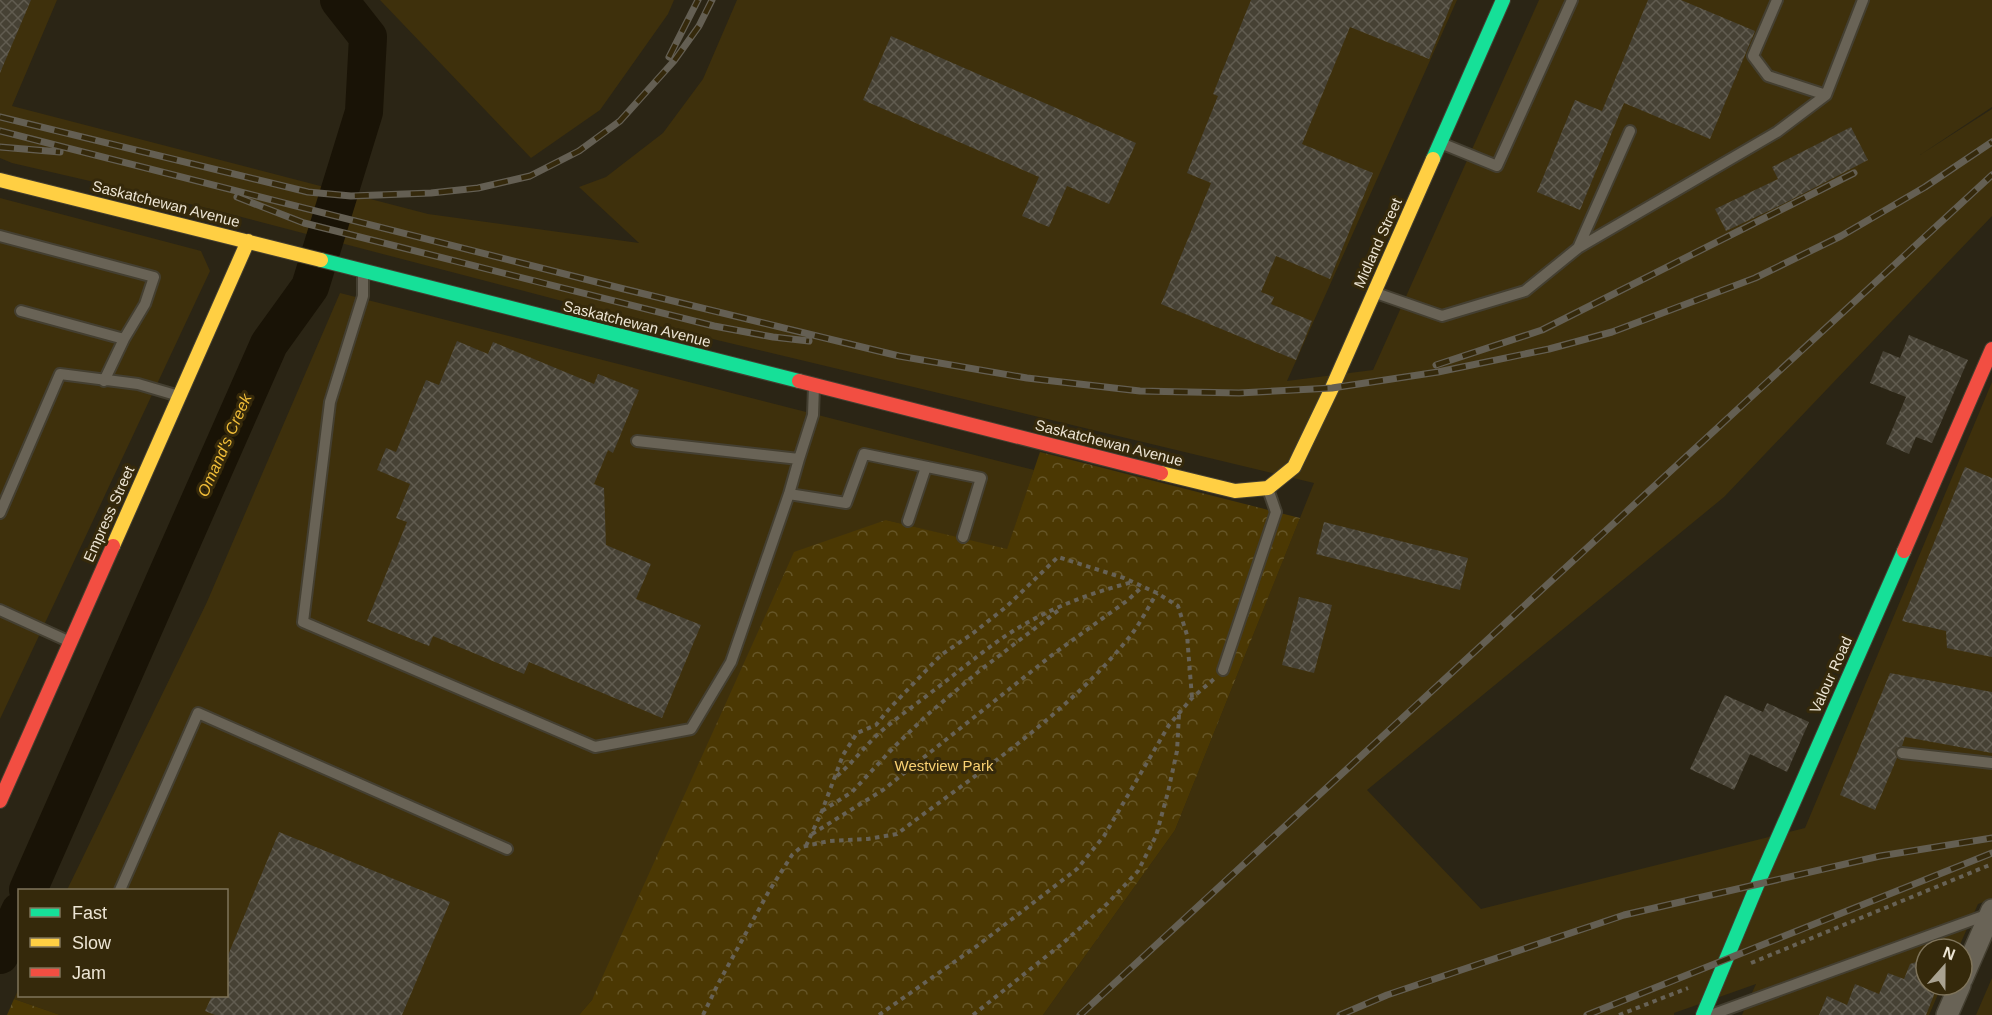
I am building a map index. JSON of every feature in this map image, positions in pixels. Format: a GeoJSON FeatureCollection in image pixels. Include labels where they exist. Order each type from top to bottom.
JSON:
{"type":"FeatureCollection","features":[{"type":"Feature","properties":{"kind":"street","name":"Midland Street"},"geometry":{"type":"LineString","coordinates":[[1268,488],[1294,467],[1503,0]]}},
{"type":"Feature","properties":{"kind":"street","name":"Saskatchewan Avenue"},"geometry":{"type":"LineString","coordinates":[[0,180],[1235,491],[1268,488]]}},
{"type":"Feature","properties":{"kind":"street","name":"Empress Street"},"geometry":{"type":"LineString","coordinates":[[0,801],[248,241]]}},
{"type":"Feature","properties":{"kind":"street","name":"Valour Road"},"geometry":{"type":"LineString","coordinates":[[1703,1015],[1758,883],[1992,349]]}},
{"type":"Feature","properties":{"kind":"street"},"geometry":{"type":"LineString","coordinates":[[1974,951],[1991,911]]}},
{"type":"Feature","properties":{"kind":"street"},"geometry":{"type":"LineString","coordinates":[[1947,1015],[1954,997]]}},
{"type":"Feature","properties":{"kind":"lane"},"geometry":{"type":"LineString","coordinates":[[1440,142],[1497,166],[1572,0]]}},
{"type":"Feature","properties":{"kind":"lane"},"geometry":{"type":"LineString","coordinates":[[1777,0],[1753,56],[1768,76],[1826,95]]}},
{"type":"Feature","properties":{"kind":"lane"},"geometry":{"type":"LineString","coordinates":[[1374,292],[1442,316],[1525,291],[1578,248],[1777,132],[1826,95],[1863,0]]}},
{"type":"Feature","properties":{"kind":"lane"},"geometry":{"type":"LineString","coordinates":[[1578,248],[1630,131]]}},
{"type":"Feature","properties":{"kind":"lane"},"geometry":{"type":"LineString","coordinates":[[0,236],[154,277],[145,304],[124,339],[104,381]]}},
{"type":"Feature","properties":{"kind":"lane"},"geometry":{"type":"LineString","coordinates":[[363,271],[363,296],[330,402],[303,622],[595,747],[691,729],[731,662],[789,494],[813,415],[814,386]]}},
{"type":"Feature","properties":{"kind":"lane"},"geometry":{"type":"LineString","coordinates":[[21,311],[124,339]]}},
{"type":"Feature","properties":{"kind":"lane"},"geometry":{"type":"LineString","coordinates":[[0,513],[60,375],[138,384],[179,396]]}},
{"type":"Feature","properties":{"kind":"lane"},"geometry":{"type":"LineString","coordinates":[[637,441],[799,459]]}},
{"type":"Feature","properties":{"kind":"lane"},"geometry":{"type":"LineString","coordinates":[[789,494],[846,503],[864,454],[981,478],[963,537]]}},
{"type":"Feature","properties":{"kind":"lane"},"geometry":{"type":"LineString","coordinates":[[908,521],[926,467]]}},
{"type":"Feature","properties":{"kind":"lane"},"geometry":{"type":"LineString","coordinates":[[1223,670],[1276,512],[1268,488]]}},
{"type":"Feature","properties":{"kind":"lane"},"geometry":{"type":"LineString","coordinates":[[0,610],[70,642]]}},
{"type":"Feature","properties":{"kind":"lane"},"geometry":{"type":"LineString","coordinates":[[121,889],[198,713],[507,849]]}},
{"type":"Feature","properties":{"kind":"lane"},"geometry":{"type":"LineString","coordinates":[[1902,753],[1992,763]]}},
{"type":"Feature","properties":{"kind":"lane"},"geometry":{"type":"LineString","coordinates":[[1711,1015],[1991,911]]}},
{"type":"Feature","properties":{"kind":"path"},"geometry":{"type":"LineString","coordinates":[[806,846],[843,755],[857,733],[876,725],[941,655],[1006,607],[1058,557],[1134,582],[1178,606],[1187,635],[1192,698]]}},
{"type":"Feature","properties":{"kind":"path"},"geometry":{"type":"LineString","coordinates":[[835,777],[849,766],[876,736],[980,654],[1017,629],[1063,606],[1106,589],[1134,582]]}},
{"type":"Feature","properties":{"kind":"path"},"geometry":{"type":"LineString","coordinates":[[811,835],[883,790],[1052,655],[1128,600],[1143,586]]}},
{"type":"Feature","properties":{"kind":"path"},"geometry":{"type":"LineString","coordinates":[[703,1015],[769,891],[792,855],[801,847],[829,841],[868,839],[897,834],[1056,712],[1095,676],[1129,638],[1157,593]]}},
{"type":"Feature","properties":{"kind":"path"},"geometry":{"type":"LineString","coordinates":[[822,811],[852,792],[927,715],[1063,606]]}},
{"type":"Feature","properties":{"kind":"path"},"geometry":{"type":"LineString","coordinates":[[879,1015],[977,946],[1077,869],[1104,836],[1169,725],[1192,698],[1223,670]]}},
{"type":"Feature","properties":{"kind":"path"},"geometry":{"type":"LineString","coordinates":[[973,1015],[1063,943],[1108,903],[1138,871],[1156,836],[1168,792],[1177,751],[1179,714]]}},
{"type":"Feature","properties":{"kind":"path"},"geometry":{"type":"LineString","coordinates":[[1619,1015],[1992,864]]}},
{"type":"Feature","properties":{"kind":"shaded area"},"geometry":{"type":"Polygon","coordinates":[[[0,0],[57,0],[12,106],[428,214],[639,243],[579,187],[606,177],[663,133],[703,79],[737,0],[1457,0],[1287,381],[1373,370],[1539,0],[1992,0],[1992,107],[1920,155],[1992,109],[1992,216],[1724,497],[1367,790],[1481,909],[1805,828],[1992,382],[1992,899],[1978,904],[1963,937],[1914,937],[1914,997],[1937,997],[1929,1015],[1742,1015],[1756,984],[1674,1013],[1674,1015],[1043,1015],[1175,830],[1314,483],[646,323],[211,209],[12,163],[0,158],[0,0]]]}},
{"type":"Feature","properties":{"kind":"shaded area"},"geometry":{"type":"Polygon","coordinates":[[[380,0],[674,0],[668,14],[600,110],[531,158],[380,0]]]}},
{"type":"Feature","properties":{"kind":"shaded area"},"geometry":{"type":"Polygon","coordinates":[[[0,198],[201,251],[210,271],[0,719],[0,198]]]}},
{"type":"Feature","properties":{"kind":"shaded area"},"geometry":{"type":"Polygon","coordinates":[[[340,293],[1034,470],[1007,550],[886,520],[592,1000],[579,1015],[60,1015],[14,999],[18,990],[18,997],[228,997],[228,889],[67,889],[207,602],[340,293]]]}},
{"type":"Feature","properties":{"kind":"shaded area"},"geometry":{"type":"Polygon","coordinates":[[[1992,978],[1992,1015],[1976,1015],[1992,978]]]}},
{"type":"Feature","properties":{"kind":"green space","name":"Westview Park"},"geometry":{"type":"Polygon","coordinates":[[[1040,452],[1300,518],[1175,830],[1043,1015],[579,1015],[592,1000],[794,552],[886,520],[1007,549],[1040,452]]]}},
{"type":"Feature","properties":{"kind":"green space"},"geometry":{"type":"Polygon","coordinates":[[[14,999],[60,1015],[7,1015],[14,999]]]}},
{"type":"Feature","properties":{"kind":"building"},"geometry":{"type":"Polygon","coordinates":[[[0,0],[31,0],[0,73],[0,0]]]}},
{"type":"Feature","properties":{"kind":"building"},"geometry":{"type":"Polygon","coordinates":[[[1251,0],[1453,0],[1429,59],[1350,27],[1302,144],[1373,173],[1330,279],[1276,256],[1261,292],[1274,297],[1271,304],[1312,321],[1296,360],[1161,304],[1211,183],[1187,173],[1218,96],[1213,94],[1251,0]]]}},
{"type":"Feature","properties":{"kind":"building"},"geometry":{"type":"Polygon","coordinates":[[[1648,0],[1681,0],[1755,31],[1710,139],[1624,103],[1580,210],[1537,192],[1575,100],[1602,111],[1648,0]]]}},
{"type":"Feature","properties":{"kind":"building"},"geometry":{"type":"Polygon","coordinates":[[[891,36],[1136,143],[1109,204],[1067,186],[1049,227],[1022,216],[1039,177],[863,100],[891,36]]]}},
{"type":"Feature","properties":{"kind":"building"},"geometry":{"type":"Polygon","coordinates":[[[1851,127],[1868,160],[1726,231],[1715,209],[1778,179],[1772,167],[1851,127]]]}},
{"type":"Feature","properties":{"kind":"building"},"geometry":{"type":"Polygon","coordinates":[[[1909,335],[1968,360],[1932,443],[1916,437],[1909,454],[1886,444],[1906,397],[1870,383],[1883,351],[1900,358],[1909,335]]]}},
{"type":"Feature","properties":{"kind":"building"},"geometry":{"type":"Polygon","coordinates":[[[457,341],[488,354],[493,342],[594,384],[598,374],[639,390],[613,453],[608,450],[594,484],[604,488],[606,545],[651,564],[636,599],[701,625],[662,718],[529,662],[524,674],[433,636],[429,646],[367,621],[407,522],[396,518],[410,484],[377,470],[386,448],[396,452],[426,380],[439,385],[457,341]]]}},
{"type":"Feature","properties":{"kind":"building"},"geometry":{"type":"Polygon","coordinates":[[[1965,467],[1992,478],[1992,657],[1947,648],[1946,631],[1902,621],[1965,467]]]}},
{"type":"Feature","properties":{"kind":"building"},"geometry":{"type":"Polygon","coordinates":[[[1324,522],[1468,558],[1460,590],[1316,554],[1324,522]]]}},
{"type":"Feature","properties":{"kind":"building"},"geometry":{"type":"Polygon","coordinates":[[[1299,597],[1332,605],[1314,673],[1282,665],[1299,597]]]}},
{"type":"Feature","properties":{"kind":"building"},"geometry":{"type":"Polygon","coordinates":[[[1890,673],[1992,692],[1992,753],[1905,737],[1902,746],[1896,749],[1897,758],[1875,810],[1840,795],[1890,673]]]}},
{"type":"Feature","properties":{"kind":"building"},"geometry":{"type":"Polygon","coordinates":[[[1725,695],[1763,712],[1767,703],[1809,722],[1787,772],[1750,754],[1734,790],[1690,769],[1725,695]]]}},
{"type":"Feature","properties":{"kind":"building"},"geometry":{"type":"Polygon","coordinates":[[[279,832],[450,902],[402,1015],[215,1015],[205,1011],[212,997],[228,997],[228,955],[279,832]]]}},
{"type":"Feature","properties":{"kind":"building"},"geometry":{"type":"Polygon","coordinates":[[[1914,963],[1914,997],[1933,997],[1926,1015],[1819,1015],[1827,996],[1847,1005],[1855,984],[1879,994],[1888,973],[1904,979],[1910,964],[1914,963]]]}},
{"type":"Feature","properties":{"kind":"waterway","name":"Omand's Creek"},"geometry":{"type":"LineString","coordinates":[[28,889],[269,344],[310,287],[364,112],[368,37],[339,0]]}},
{"type":"Feature","properties":{"kind":"waterway","name":"Omand's Creek"},"geometry":{"type":"LineString","coordinates":[[0,955],[18,915]]}},
{"type":"Feature","properties":{"kind":"railway"},"geometry":{"type":"LineString","coordinates":[[669,57],[698,0]]}},
{"type":"Feature","properties":{"kind":"railway"},"geometry":{"type":"LineString","coordinates":[[0,117],[308,192],[351,196],[431,193],[478,188],[530,176],[579,151],[620,121],[674,61],[699,26],[712,0]]}},
{"type":"Feature","properties":{"kind":"railway"},"geometry":{"type":"LineString","coordinates":[[0,131],[899,356],[1027,378],[1140,391],[1239,393],[1332,388],[1438,372],[1549,349],[1612,332],[1755,278],[1841,236],[1925,187],[1992,142]]}},
{"type":"Feature","properties":{"kind":"railway"},"geometry":{"type":"LineString","coordinates":[[0,147],[60,152]]}},
{"type":"Feature","properties":{"kind":"railway"},"geometry":{"type":"LineString","coordinates":[[1436,365],[1542,330],[1854,173]]}},
{"type":"Feature","properties":{"kind":"railway"},"geometry":{"type":"LineString","coordinates":[[1080,1015],[1992,175]]}},
{"type":"Feature","properties":{"kind":"railway"},"geometry":{"type":"LineString","coordinates":[[237,197],[304,223],[714,326],[809,341]]}},
{"type":"Feature","properties":{"kind":"railway"},"geometry":{"type":"LineString","coordinates":[[1340,1015],[1387,995],[1624,915],[1880,856],[1992,838]]}},
{"type":"Feature","properties":{"kind":"railway"},"geometry":{"type":"LineString","coordinates":[[1587,1015],[1992,853]]}},
{"type":"Feature","properties":{"kind":"traffic: fast"},"geometry":{"type":"LineString","coordinates":[[1433,159],[1503,0]]}},
{"type":"Feature","properties":{"kind":"traffic: fast"},"geometry":{"type":"LineString","coordinates":[[321,260],[799,381]]}},
{"type":"Feature","properties":{"kind":"traffic: fast"},"geometry":{"type":"LineString","coordinates":[[1703,1015],[1758,883],[1904,551]]}},
{"type":"Feature","properties":{"kind":"traffic: slow"},"geometry":{"type":"LineString","coordinates":[[1161,473],[1235,491],[1268,488],[1294,467],[1332,388],[1433,159]]}},
{"type":"Feature","properties":{"kind":"traffic: slow"},"geometry":{"type":"LineString","coordinates":[[0,180],[321,260]]}},
{"type":"Feature","properties":{"kind":"traffic: slow"},"geometry":{"type":"LineString","coordinates":[[113,546],[248,241]]}},
{"type":"Feature","properties":{"kind":"traffic: jam"},"geometry":{"type":"LineString","coordinates":[[1904,551],[1992,349]]}},
{"type":"Feature","properties":{"kind":"traffic: jam"},"geometry":{"type":"LineString","coordinates":[[799,381],[1161,473]]}},
{"type":"Feature","properties":{"kind":"traffic: jam"},"geometry":{"type":"LineString","coordinates":[[0,801],[113,546]]}}]}
